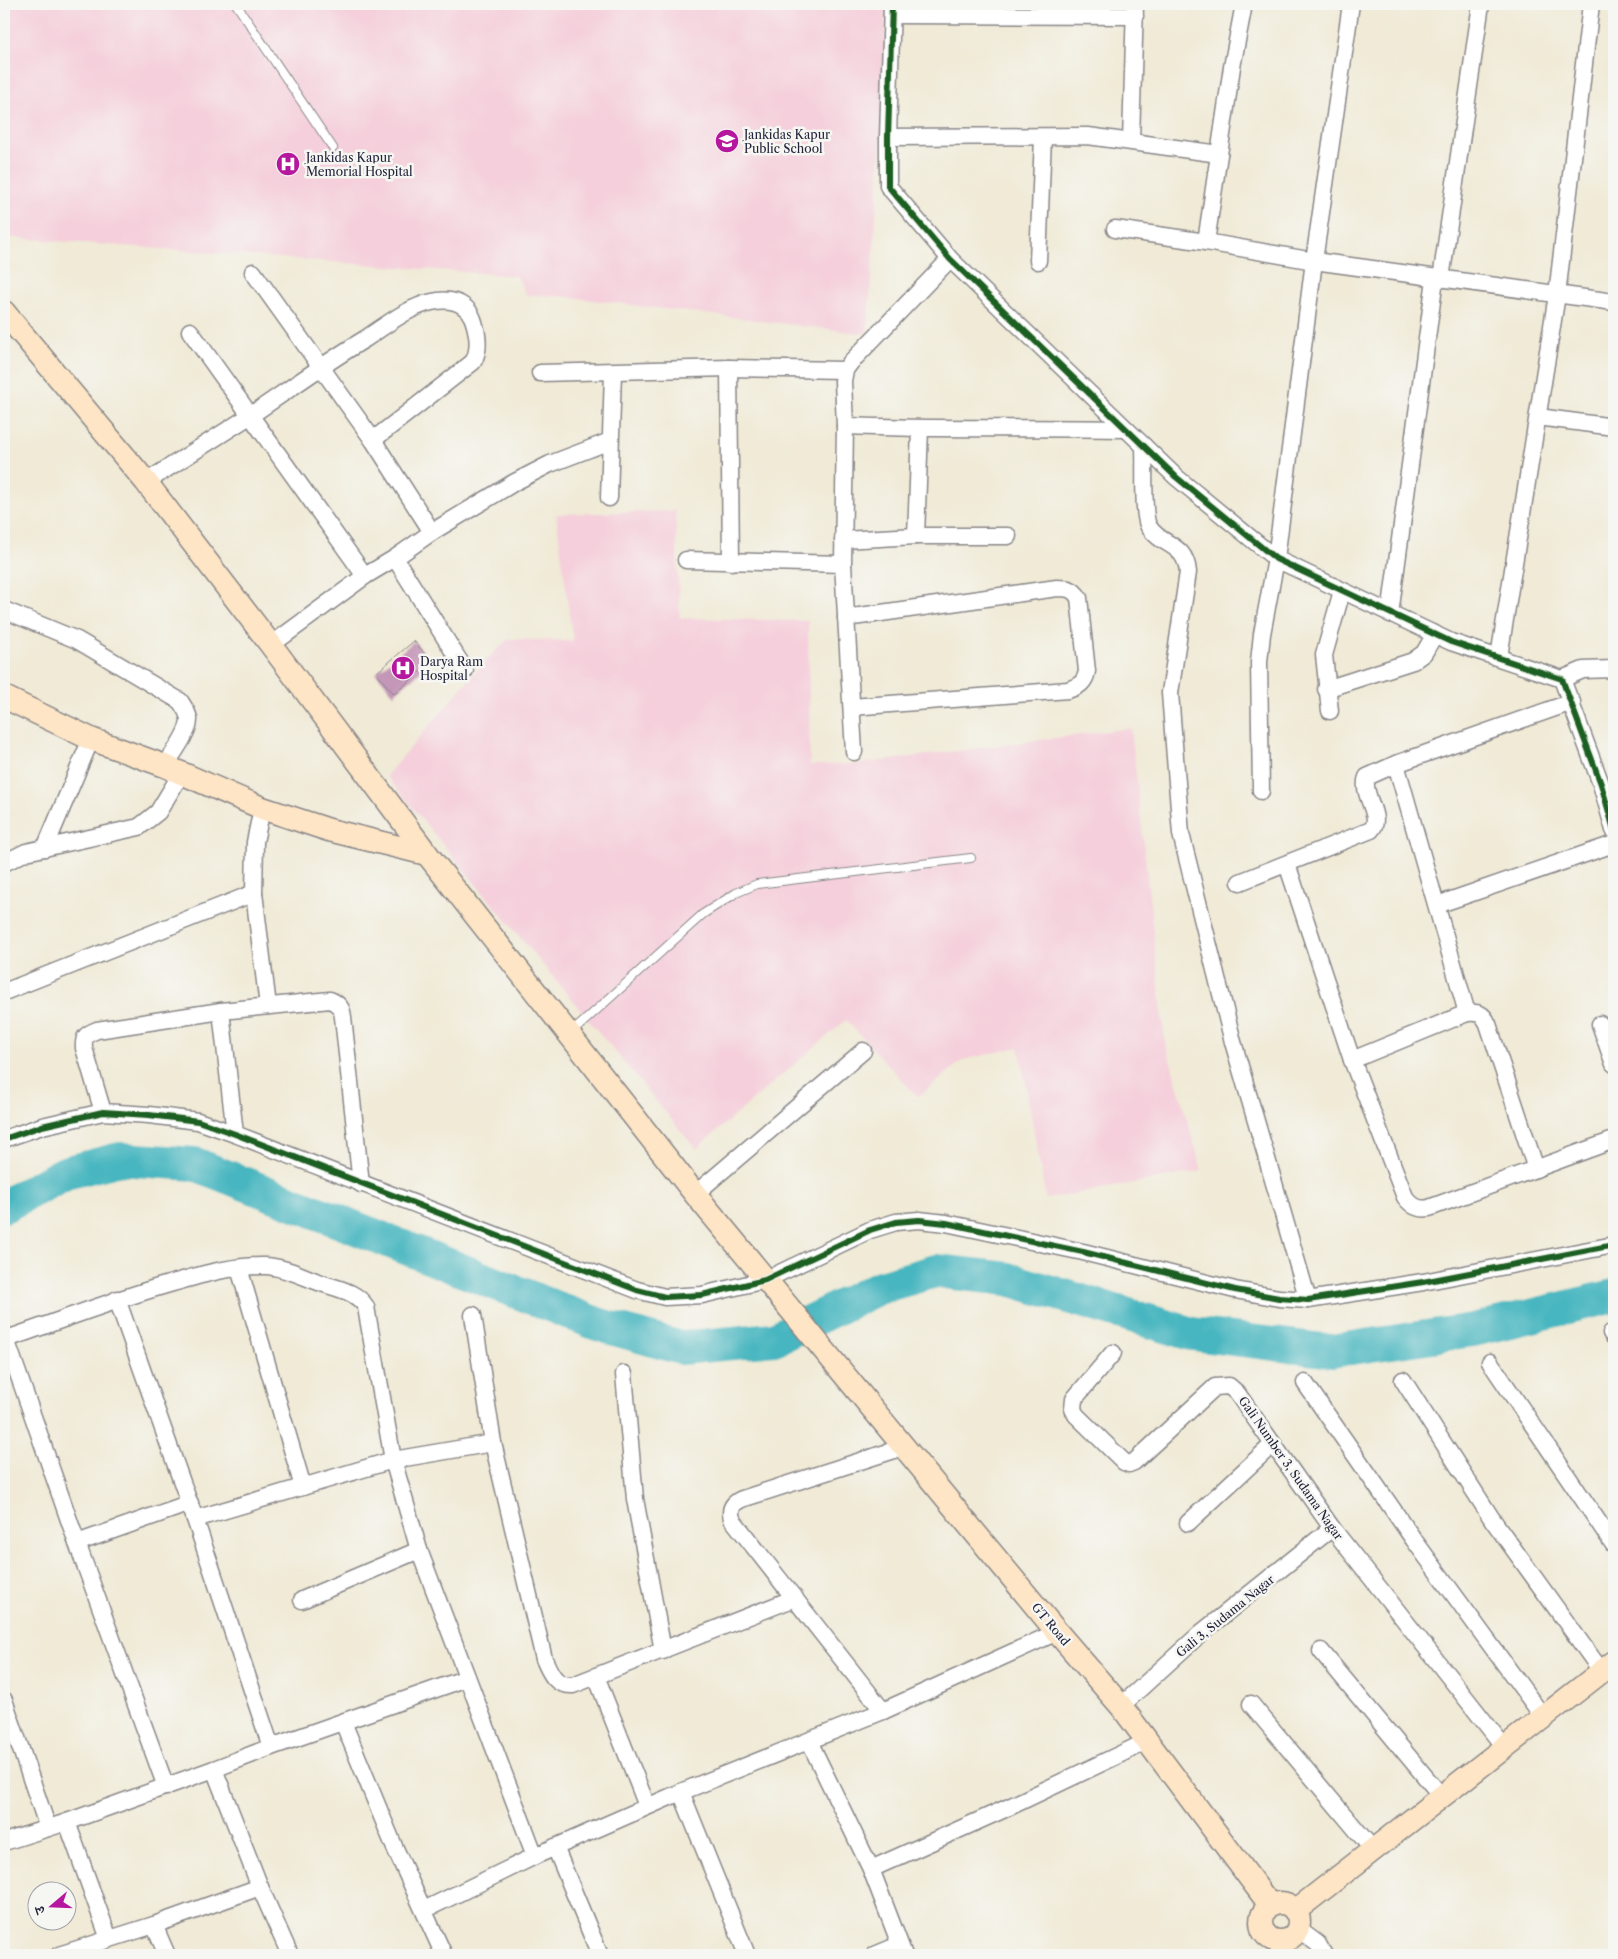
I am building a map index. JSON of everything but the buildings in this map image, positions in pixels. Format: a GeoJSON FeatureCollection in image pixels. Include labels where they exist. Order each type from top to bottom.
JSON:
{"type":"FeatureCollection","features":[{"type":"Feature","properties":{"kind":"main road","name":"GT Road"},"geometry":{"type":"LineString","coordinates":[[4,312],[146,482],[271,644],[427,854],[695,1194],[1057,1632],[1121,1706],[1270,1905]]}},
{"type":"Feature","properties":{"kind":"main road"},"geometry":{"type":"LineString","coordinates":[[4,697],[91,739],[173,770],[262,808],[329,830],[427,854]]}},
{"type":"Feature","properties":{"kind":"main road"},"geometry":{"type":"LineString","coordinates":[[1296,1920],[1285,1903],[1270,1905],[1263,1912],[1260,1924],[1271,1948],[1289,1939],[1296,1920],[1374,1851],[1608,1667]]}},
{"type":"Feature","properties":{"kind":"street"},"geometry":{"type":"LineString","coordinates":[[1206,242],[1244,4]]}},
{"type":"Feature","properties":{"kind":"street"},"geometry":{"type":"LineString","coordinates":[[1261,791],[1259,662],[1262,634],[1276,559],[1314,261],[1351,4]]}},
{"type":"Feature","properties":{"kind":"street"},"geometry":{"type":"LineString","coordinates":[[1390,614],[1438,279],[1481,4]]}},
{"type":"Feature","properties":{"kind":"street"},"geometry":{"type":"LineString","coordinates":[[1499,657],[1557,294],[1591,4]]}},
{"type":"Feature","properties":{"kind":"street"},"geometry":{"type":"LineString","coordinates":[[1131,141],[1134,10],[892,10],[888,186],[950,259],[1176,477],[1276,559],[1451,642],[1562,679],[1582,670],[1614,669]]}},
{"type":"Feature","properties":{"kind":"street"},"geometry":{"type":"LineString","coordinates":[[888,137],[1088,136],[1219,154]]}},
{"type":"Feature","properties":{"kind":"street"},"geometry":{"type":"LineString","coordinates":[[1038,261],[1042,137]]}},
{"type":"Feature","properties":{"kind":"street"},"geometry":{"type":"LineString","coordinates":[[1116,229],[1206,242],[1314,261],[1614,302]]}},
{"type":"Feature","properties":{"kind":"street"},"geometry":{"type":"LineString","coordinates":[[854,752],[843,564],[845,426],[843,381],[845,370],[950,259]]}},
{"type":"Feature","properties":{"kind":"street"},"geometry":{"type":"LineString","coordinates":[[253,272],[373,440],[432,532]]}},
{"type":"Feature","properties":{"kind":"street"},"geometry":{"type":"LineString","coordinates":[[146,482],[250,416],[320,366],[414,309],[431,302],[452,300],[463,304],[472,315],[478,342],[477,354],[473,362],[373,440]]}},
{"type":"Feature","properties":{"kind":"street"},"geometry":{"type":"LineString","coordinates":[[190,331],[365,576]]}},
{"type":"Feature","properties":{"kind":"street"},"geometry":{"type":"LineString","coordinates":[[540,373],[729,368],[845,370]]}},
{"type":"Feature","properties":{"kind":"street"},"geometry":{"type":"LineString","coordinates":[[729,368],[731,562]]}},
{"type":"Feature","properties":{"kind":"street"},"geometry":{"type":"LineString","coordinates":[[609,498],[613,372]]}},
{"type":"Feature","properties":{"kind":"street"},"geometry":{"type":"LineString","coordinates":[[1538,417],[1614,427]]}},
{"type":"Feature","properties":{"kind":"street"},"geometry":{"type":"LineString","coordinates":[[845,426],[920,429],[1020,427],[1126,429]]}},
{"type":"Feature","properties":{"kind":"street"},"geometry":{"type":"LineString","coordinates":[[916,536],[920,429]]}},
{"type":"Feature","properties":{"kind":"street"},"geometry":{"type":"LineString","coordinates":[[271,644],[365,576],[432,532],[531,473],[610,441]]}},
{"type":"Feature","properties":{"kind":"street"},"geometry":{"type":"LineString","coordinates":[[1144,446],[1148,526],[1180,552],[1187,561],[1188,572],[1170,693],[1181,834],[1233,1042],[1308,1300]]}},
{"type":"Feature","properties":{"kind":"street"},"geometry":{"type":"LineString","coordinates":[[843,540],[916,536],[1008,536]]}},
{"type":"Feature","properties":{"kind":"street"},"geometry":{"type":"LineString","coordinates":[[395,558],[465,670]]}},
{"type":"Feature","properties":{"kind":"street"},"geometry":{"type":"LineString","coordinates":[[686,560],[843,564]]}},
{"type":"Feature","properties":{"kind":"street"},"geometry":{"type":"LineString","coordinates":[[846,618],[1057,588],[1069,588],[1079,598],[1088,671],[1086,679],[1079,686],[1068,690],[852,707]]}},
{"type":"Feature","properties":{"kind":"street"},"geometry":{"type":"LineString","coordinates":[[1330,711],[1324,665],[1325,648],[1342,591]]}},
{"type":"Feature","properties":{"kind":"street"},"geometry":{"type":"LineString","coordinates":[[4,610],[77,640],[180,701],[187,710],[190,721],[158,812],[139,827],[18,855],[4,863]]}},
{"type":"Feature","properties":{"kind":"street"},"geometry":{"type":"LineString","coordinates":[[1326,690],[1413,661],[1424,653],[1435,634]]}},
{"type":"Feature","properties":{"kind":"street"},"geometry":{"type":"LineString","coordinates":[[1562,679],[1608,785],[1614,830]]}},
{"type":"Feature","properties":{"kind":"street"},"geometry":{"type":"LineString","coordinates":[[1240,882],[1371,830],[1375,826],[1376,820],[1365,788],[1367,776],[1572,702]]}},
{"type":"Feature","properties":{"kind":"street"},"geometry":{"type":"LineString","coordinates":[[45,848],[91,739]]}},
{"type":"Feature","properties":{"kind":"street"},"geometry":{"type":"LineString","coordinates":[[1396,764],[1467,1013]]}},
{"type":"Feature","properties":{"kind":"street"},"geometry":{"type":"LineString","coordinates":[[262,808],[254,842],[254,893],[268,1006]]}},
{"type":"Feature","properties":{"kind":"street"},"geometry":{"type":"LineString","coordinates":[[1437,905],[1614,844]]}},
{"type":"Feature","properties":{"kind":"street"},"geometry":{"type":"LineString","coordinates":[[1287,864],[1352,1060],[1406,1197],[1413,1206],[1423,1209],[1429,1208],[1614,1140]]}},
{"type":"Feature","properties":{"kind":"street"},"geometry":{"type":"LineString","coordinates":[[4,992],[254,893]]}},
{"type":"Feature","properties":{"kind":"street"},"geometry":{"type":"LineString","coordinates":[[103,1112],[84,1048],[83,1040],[87,1034],[97,1030],[221,1011],[330,1000],[338,1004],[342,1009],[361,1184]]}},
{"type":"Feature","properties":{"kind":"street"},"geometry":{"type":"LineString","coordinates":[[221,1011],[235,1134]]}},
{"type":"Feature","properties":{"kind":"street"},"geometry":{"type":"LineString","coordinates":[[1352,1060],[1467,1013],[1477,1012],[1481,1014],[1488,1024],[1536,1169]]}},
{"type":"Feature","properties":{"kind":"street"},"geometry":{"type":"LineString","coordinates":[[1600,1024],[1614,1064]]}},
{"type":"Feature","properties":{"kind":"street"},"geometry":{"type":"LineString","coordinates":[[695,1194],[863,1051]]}},
{"type":"Feature","properties":{"kind":"street"},"geometry":{"type":"LineString","coordinates":[[4,1139],[42,1126],[103,1112],[198,1121],[638,1290],[665,1298],[772,1287],[870,1230],[896,1222],[919,1220],[946,1223],[1083,1252],[1235,1290],[1279,1298],[1308,1300],[1423,1282],[1614,1245]]}},
{"type":"Feature","properties":{"kind":"street"},"geometry":{"type":"LineString","coordinates":[[166,1787],[5,1340],[117,1299],[195,1276],[239,1268],[267,1266],[352,1294],[362,1301],[367,1313],[393,1460],[419,1550],[535,1856]]}},
{"type":"Feature","properties":{"kind":"street"},"geometry":{"type":"LineString","coordinates":[[239,1268],[303,1487]]}},
{"type":"Feature","properties":{"kind":"street"},"geometry":{"type":"LineString","coordinates":[[117,1299],[190,1504],[271,1746]]}},
{"type":"Feature","properties":{"kind":"street"},"geometry":{"type":"LineString","coordinates":[[473,1315],[493,1444],[544,1659],[551,1675],[559,1683],[573,1685],[795,1598]]}},
{"type":"Feature","properties":{"kind":"street","name":"Gali Number 3, Sudama Nagar"},"geometry":{"type":"LineString","coordinates":[[1113,1353],[1074,1399],[1073,1409],[1076,1415],[1124,1462],[1129,1464],[1134,1462],[1214,1387],[1228,1386],[1238,1393],[1332,1528],[1505,1748]]}},
{"type":"Feature","properties":{"kind":"street"},"geometry":{"type":"LineString","coordinates":[[1490,1362],[1614,1545]]}},
{"type":"Feature","properties":{"kind":"street"},"geometry":{"type":"LineString","coordinates":[[624,1374],[635,1499],[663,1651]]}},
{"type":"Feature","properties":{"kind":"street"},"geometry":{"type":"LineString","coordinates":[[1404,1380],[1492,1519],[1608,1667]]}},
{"type":"Feature","properties":{"kind":"street"},"geometry":{"type":"LineString","coordinates":[[1305,1383],[1420,1548],[1544,1718]]}},
{"type":"Feature","properties":{"kind":"street"},"geometry":{"type":"LineString","coordinates":[[195,1520],[393,1460],[493,1444]]}},
{"type":"Feature","properties":{"kind":"street"},"geometry":{"type":"LineString","coordinates":[[1188,1523],[1273,1444]]}},
{"type":"Feature","properties":{"kind":"street"},"geometry":{"type":"LineString","coordinates":[[883,1710],[732,1519],[730,1512],[732,1505],[742,1499],[904,1447]]}},
{"type":"Feature","properties":{"kind":"street"},"geometry":{"type":"LineString","coordinates":[[77,1543],[190,1504]]}},
{"type":"Feature","properties":{"kind":"street","name":"Gali 3, Sudama Nagar"},"geometry":{"type":"LineString","coordinates":[[1121,1706],[1201,1633],[1332,1528]]}},
{"type":"Feature","properties":{"kind":"street"},"geometry":{"type":"LineString","coordinates":[[302,1600],[419,1550]]}},
{"type":"Feature","properties":{"kind":"street"},"geometry":{"type":"LineString","coordinates":[[424,1910],[535,1856],[647,1806],[883,1710],[1057,1632]]}},
{"type":"Feature","properties":{"kind":"street"},"geometry":{"type":"LineString","coordinates":[[1321,1651],[1442,1797]]}},
{"type":"Feature","properties":{"kind":"street"},"geometry":{"type":"LineString","coordinates":[[596,1676],[647,1806]]}},
{"type":"Feature","properties":{"kind":"street"},"geometry":{"type":"LineString","coordinates":[[4,1842],[166,1787],[271,1746],[467,1678]]}},
{"type":"Feature","properties":{"kind":"street"},"geometry":{"type":"LineString","coordinates":[[1251,1704],[1374,1851]]}},
{"type":"Feature","properties":{"kind":"street"},"geometry":{"type":"LineString","coordinates":[[5,1705],[48,1828]]}},
{"type":"Feature","properties":{"kind":"street"},"geometry":{"type":"LineString","coordinates":[[343,1722],[394,1846],[444,1955]]}},
{"type":"Feature","properties":{"kind":"street"},"geometry":{"type":"LineString","coordinates":[[809,1740],[871,1869],[901,1950],[875,1955]]}},
{"type":"Feature","properties":{"kind":"street"},"geometry":{"type":"LineString","coordinates":[[871,1869],[1007,1808],[1148,1741]]}},
{"type":"Feature","properties":{"kind":"street"},"geometry":{"type":"LineString","coordinates":[[214,1769],[260,1887],[290,1955]]}},
{"type":"Feature","properties":{"kind":"street"},"geometry":{"type":"LineString","coordinates":[[681,1792],[747,1955]]}},
{"type":"Feature","properties":{"kind":"street"},"geometry":{"type":"LineString","coordinates":[[67,1822],[109,1939]]}},
{"type":"Feature","properties":{"kind":"street"},"geometry":{"type":"LineString","coordinates":[[555,1847],[600,1955]]}},
{"type":"Feature","properties":{"kind":"street"},"geometry":{"type":"LineString","coordinates":[[59,1955],[154,1925],[260,1887]]}},
{"type":"Feature","properties":{"kind":"street"},"geometry":{"type":"LineString","coordinates":[[1296,1920],[1318,1944],[1324,1955]]}},
{"type":"Feature","properties":{"kind":"street"},"geometry":{"type":"LineString","coordinates":[[154,1925],[167,1955]]}},
{"type":"Feature","properties":{"kind":"lane"},"geometry":{"type":"LineString","coordinates":[[236,4],[333,148]]}},
{"type":"Feature","properties":{"kind":"lane"},"geometry":{"type":"LineString","coordinates":[[569,1035],[703,914],[736,893],[757,884],[971,858]]}},
{"type":"Feature","properties":{"kind":"shaded area"},"geometry":{"type":"Polygon","coordinates":[[[4,4],[886,4],[878,192],[867,334],[560,296],[526,295],[517,276],[4,237],[4,4]]]}},
{"type":"Feature","properties":{"kind":"shaded area"},"geometry":{"type":"Polygon","coordinates":[[[675,511],[680,618],[808,621],[810,765],[859,764],[1131,728],[1165,1042],[1202,1171],[1046,1199],[1019,1047],[963,1060],[918,1097],[846,1020],[696,1149],[386,776],[477,670],[508,639],[573,641],[556,514],[675,511]]]}},
{"type":"Feature","properties":{"kind":"waterway"},"geometry":{"type":"LineString","coordinates":[[4,1206],[65,1173],[120,1159],[195,1164],[597,1324],[681,1348],[774,1339],[880,1287],[936,1271],[1008,1279],[1192,1334],[1331,1351],[1473,1330],[1614,1296]]}},
{"type":"Feature","properties":{"kind":"cycle path"},"geometry":{"type":"LineString","coordinates":[[892,4],[888,186],[950,259],[1176,477],[1276,559],[1451,642],[1562,679],[1601,784],[1614,830]]}},
{"type":"Feature","properties":{"kind":"cycle path"},"geometry":{"type":"LineString","coordinates":[[4,1139],[42,1126],[103,1112],[198,1121],[637,1290],[665,1297],[702,1295],[765,1280],[870,1230],[896,1222],[919,1220],[946,1223],[1083,1252],[1235,1290],[1279,1298],[1308,1300],[1423,1282],[1614,1245]]}},
{"type":"Feature","properties":{"kind":"place","name":"Jankidas Kapur Public School"},"geometry":{"type":"Point","coordinates":[727,141]}},
{"type":"Feature","properties":{"kind":"place","name":"Jankidas Kapur Memorial Hospital"},"geometry":{"type":"Point","coordinates":[288,164]}},
{"type":"Feature","properties":{"kind":"place","name":"Darya Ram Hospital"},"geometry":{"type":"Point","coordinates":[403,668]}}]}
